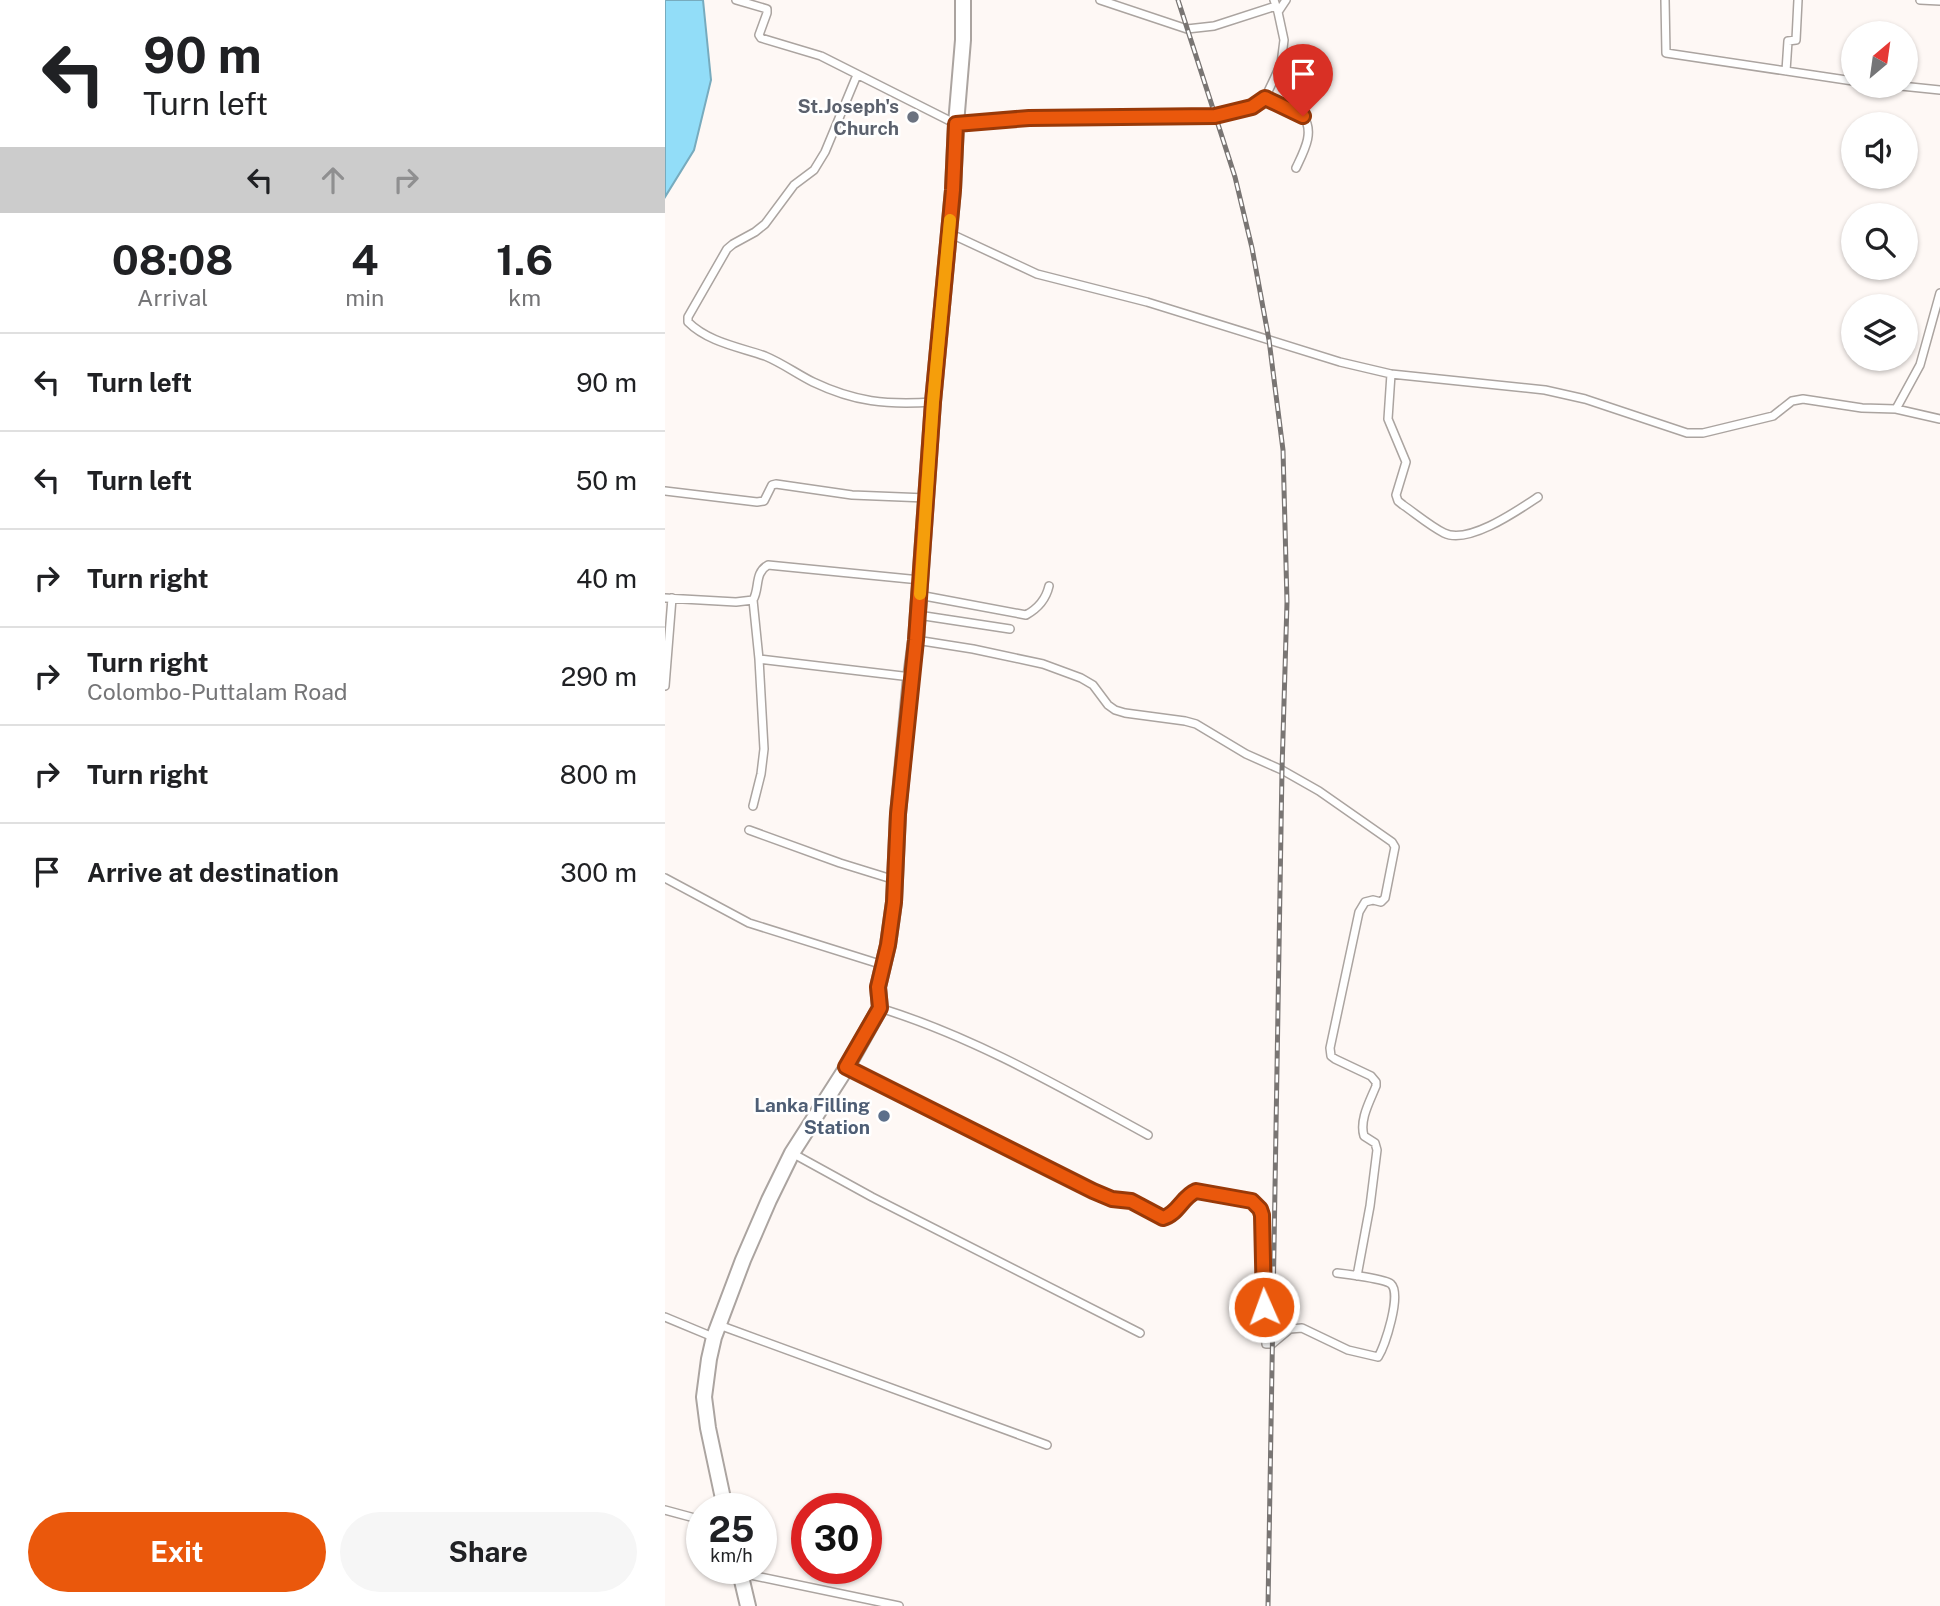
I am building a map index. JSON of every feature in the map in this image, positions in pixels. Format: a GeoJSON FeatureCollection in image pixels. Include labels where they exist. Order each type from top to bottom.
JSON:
{"type":"FeatureCollection","features":[{"type":"Feature","properties":{"kind":"highway"},"geometry":{"type":"LineString","coordinates":[[722,1493],[704,1397],[716,1331],[743,1259],[792,1153],[880,1008],[878,987],[891,923],[898,814],[916,640],[933,402],[953,190],[963,40],[963,0]]}},
{"type":"Feature","properties":{"kind":"highway"},"geometry":{"type":"LineString","coordinates":[[742,1584],[748,1606]]}},
{"type":"Feature","properties":{"kind":"street"},"geometry":{"type":"LineString","coordinates":[[736,0],[767,9],[759,35],[761,38],[812,53],[956,124],[1029,118],[1215,116],[1252,107],[1265,98],[1281,64],[1284,40],[1276,6]]}},
{"type":"Feature","properties":{"kind":"street"},"geometry":{"type":"LineString","coordinates":[[1100,0],[1187,29],[1214,26],[1276,6],[1286,0]]}},
{"type":"Feature","properties":{"kind":"street"},"geometry":{"type":"LineString","coordinates":[[1665,0],[1666,53],[1841,79]]}},
{"type":"Feature","properties":{"kind":"street"},"geometry":{"type":"LineString","coordinates":[[1786,71],[1788,41],[1796,40],[1798,0]]}},
{"type":"Feature","properties":{"kind":"street"},"geometry":{"type":"LineString","coordinates":[[1920,0],[1940,1]]}},
{"type":"Feature","properties":{"kind":"street"},"geometry":{"type":"LineString","coordinates":[[857,75],[825,152],[814,170],[794,185],[765,224],[727,249],[688,317],[688,322],[723,343],[765,356],[812,382],[857,399],[897,404],[933,402]]}},
{"type":"Feature","properties":{"kind":"street"},"geometry":{"type":"LineString","coordinates":[[1918,88],[1940,90]]}},
{"type":"Feature","properties":{"kind":"street"},"geometry":{"type":"LineString","coordinates":[[1265,98],[1306,119],[1309,136],[1296,168]]}},
{"type":"Feature","properties":{"kind":"street"},"geometry":{"type":"LineString","coordinates":[[949,233],[1037,274],[1147,302],[1340,362],[1391,374],[1545,390],[1585,399],[1687,433],[1703,433],[1773,416],[1792,401],[1803,399],[1896,410],[1940,419]]}},
{"type":"Feature","properties":{"kind":"street"},"geometry":{"type":"LineString","coordinates":[[1896,410],[1920,365],[1940,293]]}},
{"type":"Feature","properties":{"kind":"street"},"geometry":{"type":"LineString","coordinates":[[1391,374],[1388,419],[1406,462],[1396,495],[1398,501],[1445,534],[1462,536],[1503,520],[1538,497]]}},
{"type":"Feature","properties":{"kind":"street"},"geometry":{"type":"LineString","coordinates":[[665,491],[757,502],[764,501],[772,485],[776,484],[852,495],[926,498]]}},
{"type":"Feature","properties":{"kind":"street"},"geometry":{"type":"LineString","coordinates":[[753,806],[764,749],[753,600],[762,568],[768,565],[920,580]]}},
{"type":"Feature","properties":{"kind":"street"},"geometry":{"type":"LineString","coordinates":[[919,595],[1025,615],[1037,608],[1049,586]]}},
{"type":"Feature","properties":{"kind":"street"},"geometry":{"type":"LineString","coordinates":[[665,687],[669,598],[736,602],[753,600]]}},
{"type":"Feature","properties":{"kind":"street"},"geometry":{"type":"LineString","coordinates":[[918,615],[1010,629]]}},
{"type":"Feature","properties":{"kind":"street"},"geometry":{"type":"LineString","coordinates":[[916,640],[1043,664],[1093,685],[1115,710],[1196,724],[1246,754],[1319,791],[1392,842],[1395,847],[1385,898],[1381,902],[1365,902],[1359,912],[1330,1048],[1331,1056],[1335,1059],[1371,1076],[1376,1082],[1362,1129],[1364,1136],[1375,1143],[1377,1150],[1357,1276]]}},
{"type":"Feature","properties":{"kind":"street"},"geometry":{"type":"LineString","coordinates":[[759,659],[911,677]]}},
{"type":"Feature","properties":{"kind":"street"},"geometry":{"type":"LineString","coordinates":[[749,830],[895,880]]}},
{"type":"Feature","properties":{"kind":"street"},"geometry":{"type":"LineString","coordinates":[[665,878],[749,923],[884,965]]}},
{"type":"Feature","properties":{"kind":"street"},"geometry":{"type":"LineString","coordinates":[[880,1008],[920,1021],[983,1049],[1148,1135]]}},
{"type":"Feature","properties":{"kind":"street"},"geometry":{"type":"LineString","coordinates":[[846,1067],[1093,1191],[1112,1199],[1131,1201],[1163,1218],[1169,1216],[1184,1198],[1196,1191],[1252,1201],[1262,1215],[1262,1288],[1266,1344],[1272,1344],[1290,1329],[1302,1328],[1348,1350],[1379,1356],[1392,1317],[1395,1290],[1387,1281],[1337,1273]]}},
{"type":"Feature","properties":{"kind":"street"},"geometry":{"type":"LineString","coordinates":[[792,1153],[872,1197],[1140,1333]]}},
{"type":"Feature","properties":{"kind":"street"},"geometry":{"type":"LineString","coordinates":[[665,1317],[716,1331],[1047,1445]]}},
{"type":"Feature","properties":{"kind":"street"},"geometry":{"type":"LineString","coordinates":[[665,1510],[686,1516]]}},
{"type":"Feature","properties":{"kind":"street"},"geometry":{"type":"LineString","coordinates":[[777,1579],[899,1606]]}},
{"type":"Feature","properties":{"kind":"water"},"geometry":{"type":"Polygon","coordinates":[[[665,0],[703,0],[711,80],[694,150],[665,197],[665,0]]]}},
{"type":"Feature","properties":{"kind":"railway"},"geometry":{"type":"LineString","coordinates":[[1178,0],[1235,177],[1252,248],[1269,340],[1283,450],[1287,602],[1268,1606]]}},
{"type":"Feature","properties":{"kind":"slow traffic"},"geometry":{"type":"LineString","coordinates":[[920,594],[933,402],[950,220]]}},
{"type":"Feature","properties":{"kind":"place","name":"St.Joseph's Church"},"geometry":{"type":"Point","coordinates":[913,117]}},
{"type":"Feature","properties":{"kind":"place","name":"Lanka Filling Station"},"geometry":{"type":"Point","coordinates":[884,1116]}},
{"type":"Feature","properties":{"kind":"route"},"geometry":{"type":"LineString","coordinates":[[1264,1307],[1262,1215],[1252,1201],[1196,1191],[1184,1198],[1174,1212],[1163,1218],[1131,1201],[1112,1199],[1093,1191],[846,1067],[880,1008],[878,987],[894,902],[898,814],[916,640],[933,402],[953,190],[956,124],[1029,118],[1215,116],[1252,107],[1265,98],[1303,116]]}}]}
